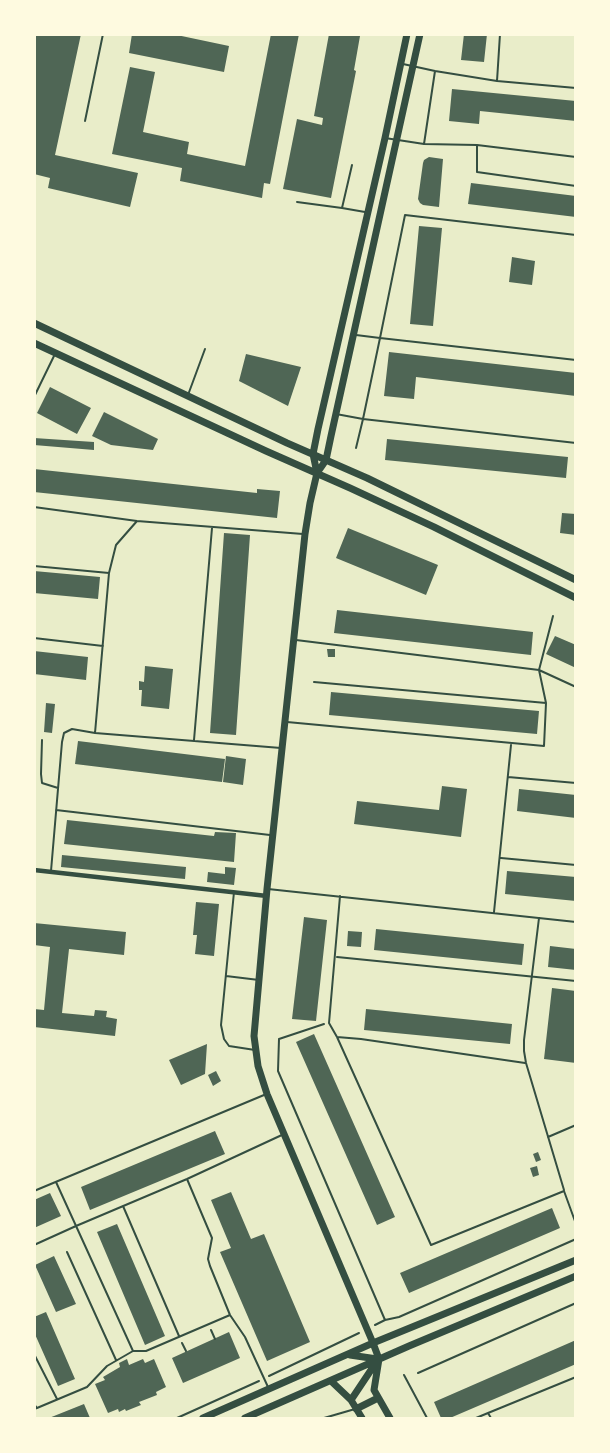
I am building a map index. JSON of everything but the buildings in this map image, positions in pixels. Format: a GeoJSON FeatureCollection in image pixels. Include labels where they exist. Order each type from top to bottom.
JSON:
{"type":"FeatureCollection","features":[{"type":"Feature","properties":{"kind":"main road"},"geometry":{"type":"LineString","coordinates":[[316,473],[326,460],[420,34]]}},
{"type":"Feature","properties":{"kind":"main road"},"geometry":{"type":"LineString","coordinates":[[390,1419],[374,1390],[379,1359],[267,1094],[258,1066],[254,1035],[305,534],[316,473],[313,454],[386,138],[406,35]]}},
{"type":"Feature","properties":{"kind":"main road"},"geometry":{"type":"LineString","coordinates":[[34,323],[367,478],[576,580]]}},
{"type":"Feature","properties":{"kind":"main road"},"geometry":{"type":"LineString","coordinates":[[34,343],[266,452],[434,527],[576,598]]}},
{"type":"Feature","properties":{"kind":"main road"},"geometry":{"type":"LineString","coordinates":[[203,1419],[373,1343],[576,1260]]}},
{"type":"Feature","properties":{"kind":"main road"},"geometry":{"type":"LineString","coordinates":[[245,1419],[379,1359],[576,1276]]}},
{"type":"Feature","properties":{"kind":"main road"},"geometry":{"type":"LineString","coordinates":[[347,1355],[379,1359]]}},
{"type":"Feature","properties":{"kind":"main road"},"geometry":{"type":"LineString","coordinates":[[351,1400],[379,1359]]}},
{"type":"Feature","properties":{"kind":"main road"},"geometry":{"type":"LineString","coordinates":[[331,1381],[351,1400],[362,1419]]}},
{"type":"Feature","properties":{"kind":"main road"},"geometry":{"type":"LineString","coordinates":[[357,1409],[378,1398]]}},
{"type":"Feature","properties":{"kind":"street"},"geometry":{"type":"LineString","coordinates":[[34,870],[234,892],[267,892]]}},
{"type":"Feature","properties":{"kind":"lane"},"geometry":{"type":"LineString","coordinates":[[85,121],[104,34]]}},
{"type":"Feature","properties":{"kind":"lane"},"geometry":{"type":"LineString","coordinates":[[497,81],[500,34]]}},
{"type":"Feature","properties":{"kind":"lane"},"geometry":{"type":"LineString","coordinates":[[401,63],[497,81],[576,88]]}},
{"type":"Feature","properties":{"kind":"lane"},"geometry":{"type":"LineString","coordinates":[[424,144],[435,71]]}},
{"type":"Feature","properties":{"kind":"lane"},"geometry":{"type":"LineString","coordinates":[[386,138],[424,144],[477,145],[576,158]]}},
{"type":"Feature","properties":{"kind":"lane"},"geometry":{"type":"LineString","coordinates":[[477,145],[477,172],[576,186]]}},
{"type":"Feature","properties":{"kind":"lane"},"geometry":{"type":"LineString","coordinates":[[342,208],[352,165]]}},
{"type":"Feature","properties":{"kind":"lane"},"geometry":{"type":"LineString","coordinates":[[297,202],[368,212]]}},
{"type":"Feature","properties":{"kind":"lane"},"geometry":{"type":"LineString","coordinates":[[356,448],[405,215],[576,235]]}},
{"type":"Feature","properties":{"kind":"lane"},"geometry":{"type":"LineString","coordinates":[[340,333],[576,360]]}},
{"type":"Feature","properties":{"kind":"lane"},"geometry":{"type":"LineString","coordinates":[[188,395],[205,349]]}},
{"type":"Feature","properties":{"kind":"lane"},"geometry":{"type":"LineString","coordinates":[[34,397],[55,353]]}},
{"type":"Feature","properties":{"kind":"lane"},"geometry":{"type":"LineString","coordinates":[[336,414],[576,443]]}},
{"type":"Feature","properties":{"kind":"lane"},"geometry":{"type":"LineString","coordinates":[[34,507],[137,520],[305,534]]}},
{"type":"Feature","properties":{"kind":"lane"},"geometry":{"type":"LineString","coordinates":[[95,733],[109,573],[116,545],[137,520]]}},
{"type":"Feature","properties":{"kind":"lane"},"geometry":{"type":"LineString","coordinates":[[194,740],[212,527]]}},
{"type":"Feature","properties":{"kind":"lane"},"geometry":{"type":"LineString","coordinates":[[34,566],[109,573]]}},
{"type":"Feature","properties":{"kind":"lane"},"geometry":{"type":"LineString","coordinates":[[285,722],[544,746],[546,703],[539,670],[553,616]]}},
{"type":"Feature","properties":{"kind":"lane"},"geometry":{"type":"LineString","coordinates":[[34,638],[103,646]]}},
{"type":"Feature","properties":{"kind":"lane"},"geometry":{"type":"LineString","coordinates":[[294,639],[539,670],[576,687]]}},
{"type":"Feature","properties":{"kind":"lane"},"geometry":{"type":"LineString","coordinates":[[314,682],[546,703]]}},
{"type":"Feature","properties":{"kind":"lane"},"geometry":{"type":"LineString","coordinates":[[51,871],[64,733],[72,729],[95,733],[282,749]]}},
{"type":"Feature","properties":{"kind":"lane"},"geometry":{"type":"LineString","coordinates":[[42,740],[40,774],[42,783],[58,788]]}},
{"type":"Feature","properties":{"kind":"lane"},"geometry":{"type":"LineString","coordinates":[[494,912],[511,744]]}},
{"type":"Feature","properties":{"kind":"lane"},"geometry":{"type":"LineString","coordinates":[[508,777],[576,783]]}},
{"type":"Feature","properties":{"kind":"lane"},"geometry":{"type":"LineString","coordinates":[[56,810],[273,835]]}},
{"type":"Feature","properties":{"kind":"lane"},"geometry":{"type":"LineString","coordinates":[[500,858],[576,865]]}},
{"type":"Feature","properties":{"kind":"lane"},"geometry":{"type":"LineString","coordinates":[[234,892],[221,1025],[224,1039],[229,1046],[255,1051]]}},
{"type":"Feature","properties":{"kind":"lane"},"geometry":{"type":"LineString","coordinates":[[267,892],[340,896],[576,922]]}},
{"type":"Feature","properties":{"kind":"lane"},"geometry":{"type":"LineString","coordinates":[[340,896],[329,1023],[431,1245],[564,1191]]}},
{"type":"Feature","properties":{"kind":"lane"},"geometry":{"type":"LineString","coordinates":[[539,918],[524,1040],[526,1063],[576,1224]]}},
{"type":"Feature","properties":{"kind":"lane"},"geometry":{"type":"LineString","coordinates":[[336,957],[576,981]]}},
{"type":"Feature","properties":{"kind":"lane"},"geometry":{"type":"LineString","coordinates":[[226,976],[259,980]]}},
{"type":"Feature","properties":{"kind":"lane"},"geometry":{"type":"LineString","coordinates":[[337,1038],[361,1039],[526,1063]]}},
{"type":"Feature","properties":{"kind":"lane"},"geometry":{"type":"LineString","coordinates":[[34,1191],[267,1094]]}},
{"type":"Feature","properties":{"kind":"lane"},"geometry":{"type":"LineString","coordinates":[[548,1137],[576,1125]]}},
{"type":"Feature","properties":{"kind":"lane"},"geometry":{"type":"LineString","coordinates":[[34,1245],[284,1134]]}},
{"type":"Feature","properties":{"kind":"lane"},"geometry":{"type":"LineString","coordinates":[[187,1179],[212,1238],[208,1259],[230,1315],[245,1337],[269,1389]]}},
{"type":"Feature","properties":{"kind":"lane"},"geometry":{"type":"LineString","coordinates":[[56,1182],[133,1351]]}},
{"type":"Feature","properties":{"kind":"lane"},"geometry":{"type":"LineString","coordinates":[[123,1206],[179,1336]]}},
{"type":"Feature","properties":{"kind":"lane"},"geometry":{"type":"LineString","coordinates":[[67,1251],[116,1360]]}},
{"type":"Feature","properties":{"kind":"lane"},"geometry":{"type":"LineString","coordinates":[[418,1374],[576,1303]]}},
{"type":"Feature","properties":{"kind":"lane"},"geometry":{"type":"LineString","coordinates":[[34,1404],[36,1409],[87,1387],[107,1366],[133,1351],[146,1350],[230,1315]]}},
{"type":"Feature","properties":{"kind":"lane"},"geometry":{"type":"LineString","coordinates":[[34,1354],[57,1399]]}},
{"type":"Feature","properties":{"kind":"lane"},"geometry":{"type":"LineString","coordinates":[[476,1419],[576,1377]]}},
{"type":"Feature","properties":{"kind":"lane"},"geometry":{"type":"LineString","coordinates":[[324,1419],[357,1409],[355,1419]]}},
{"type":"Feature","properties":{"kind":"lane"},"geometry":{"type":"LineString","coordinates":[[488,1413],[491,1419]]}},
{"type":"Feature","properties":{"kind":"path"},"geometry":{"type":"LineString","coordinates":[[329,1023],[279,1039],[278,1071],[386,1320]]}},
{"type":"Feature","properties":{"kind":"path"},"geometry":{"type":"LineString","coordinates":[[177,1419],[386,1320],[399,1317],[576,1239]]}},
{"type":"Feature","properties":{"kind":"path"},"geometry":{"type":"LineString","coordinates":[[404,1375],[427,1419]]}}]}
